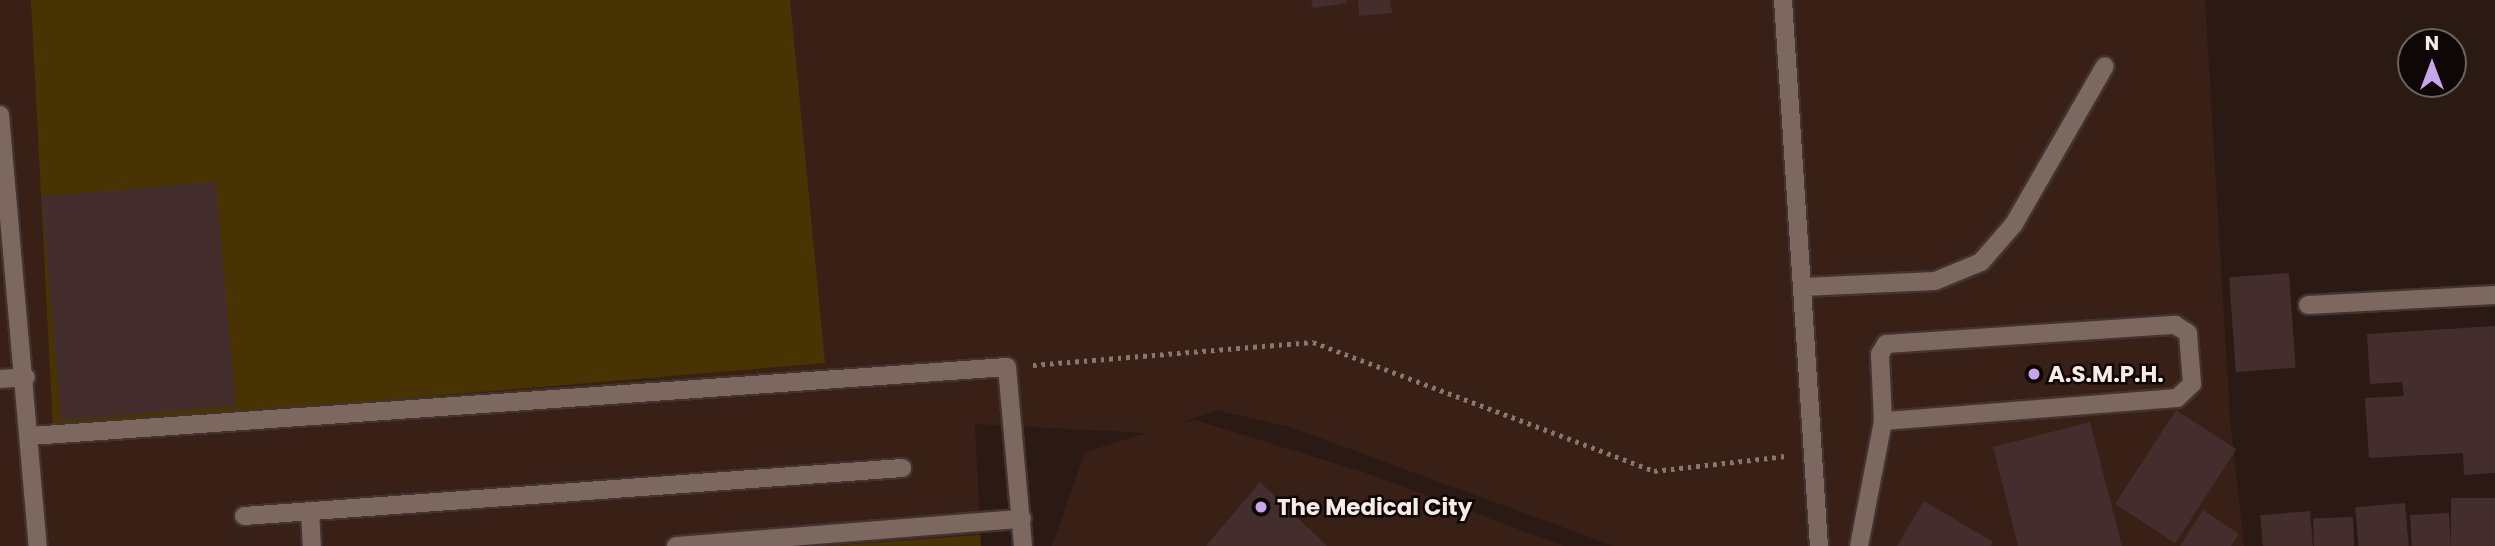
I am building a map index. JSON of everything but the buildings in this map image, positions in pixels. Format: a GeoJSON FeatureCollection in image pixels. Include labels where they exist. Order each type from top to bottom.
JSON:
{"type":"FeatureCollection","features":[{"type":"Feature","properties":{"kind":"street"},"geometry":{"type":"LineString","coordinates":[[1783,0],[1819,546]]}},
{"type":"Feature","properties":{"kind":"street"},"geometry":{"type":"LineString","coordinates":[[1802,287],[1935,281],[1981,262],[2014,224],[2105,66]]}},
{"type":"Feature","properties":{"kind":"street"},"geometry":{"type":"LineString","coordinates":[[0,115],[3,171],[26,377],[38,546]]}},
{"type":"Feature","properties":{"kind":"street"},"geometry":{"type":"LineString","coordinates":[[2308,306],[2495,295]]}},
{"type":"Feature","properties":{"kind":"street"},"geometry":{"type":"LineString","coordinates":[[1859,546],[1883,421],[1880,354],[1886,344],[2175,325],[2188,332],[2192,384],[2177,398],[1883,421]]}},
{"type":"Feature","properties":{"kind":"street"},"geometry":{"type":"LineString","coordinates":[[30,436],[1007,367],[1023,546]]}},
{"type":"Feature","properties":{"kind":"street"},"geometry":{"type":"LineString","coordinates":[[0,379],[26,377]]}},
{"type":"Feature","properties":{"kind":"street"},"geometry":{"type":"LineString","coordinates":[[244,516],[902,468]]}},
{"type":"Feature","properties":{"kind":"street"},"geometry":{"type":"LineString","coordinates":[[310,511],[312,546]]}},
{"type":"Feature","properties":{"kind":"street"},"geometry":{"type":"LineString","coordinates":[[676,546],[1022,519]]}},
{"type":"Feature","properties":{"kind":"path"},"geometry":{"type":"LineString","coordinates":[[1007,367],[1312,342],[1654,471],[1814,452]]}},
{"type":"Feature","properties":{"kind":"shaded area"},"geometry":{"type":"Polygon","coordinates":[[[0,0],[2205,0],[2230,418],[2244,546],[1614,546],[1290,427],[1216,410],[1182,423],[1195,420],[1366,473],[1564,546],[1052,546],[1085,452],[1147,433],[975,424],[981,546],[0,546],[0,0]]]}},
{"type":"Feature","properties":{"kind":"shaded area"},"geometry":{"type":"Polygon","coordinates":[[[31,0],[790,0],[825,363],[53,428],[31,0]]]}},
{"type":"Feature","properties":{"kind":"shaded area"},"geometry":{"type":"Polygon","coordinates":[[[980,535],[981,546],[826,546],[980,535]]]}},
{"type":"Feature","properties":{"kind":"place","name":"A.S.M.P.H."},"geometry":{"type":"Point","coordinates":[2034,374]}},
{"type":"Feature","properties":{"kind":"place","name":"The Medical City"},"geometry":{"type":"Point","coordinates":[1261,507]}}]}
